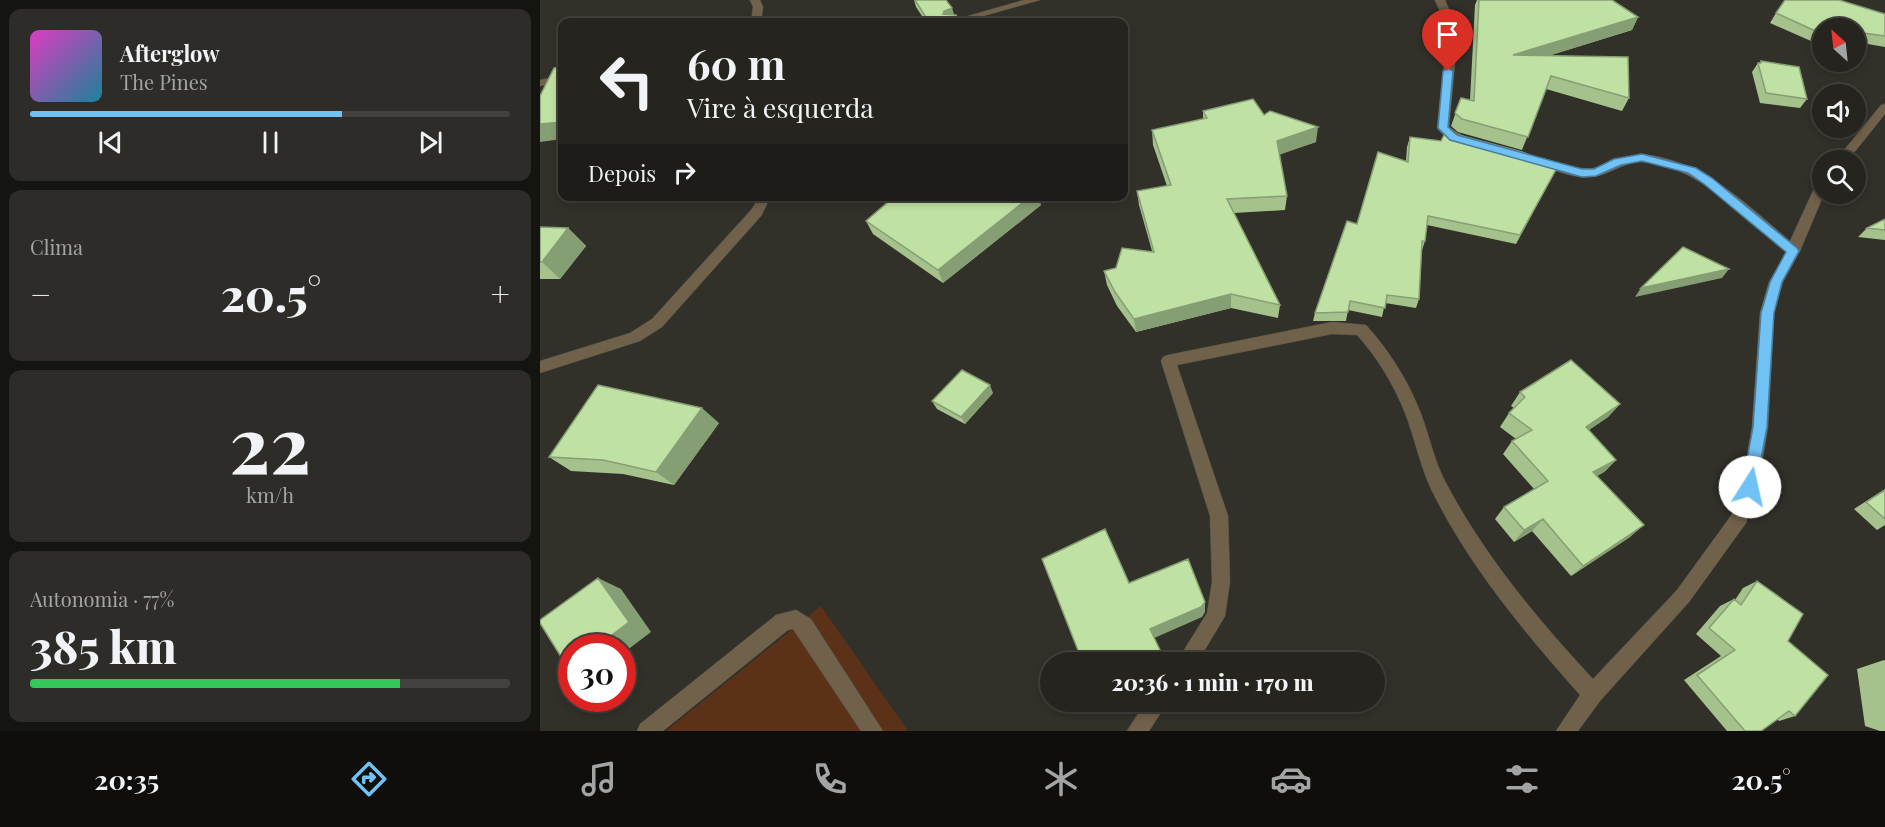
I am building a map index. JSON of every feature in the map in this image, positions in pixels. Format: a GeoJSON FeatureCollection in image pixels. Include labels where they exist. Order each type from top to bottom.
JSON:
{"type":"FeatureCollection","features":[{"type":"Feature","properties":{"kind":"street"},"geometry":{"type":"LineString","coordinates":[[755,0],[758,7],[757,18]]}},
{"type":"Feature","properties":{"kind":"street"},"geometry":{"type":"LineString","coordinates":[[967,18],[1035,0]]}},
{"type":"Feature","properties":{"kind":"street"},"geometry":{"type":"LineString","coordinates":[[1440,0],[1453,30],[1443,128],[1453,137],[1469,142]]}},
{"type":"Feature","properties":{"kind":"street"},"geometry":{"type":"LineString","coordinates":[[540,83],[558,80]]}},
{"type":"Feature","properties":{"kind":"street"},"geometry":{"type":"LineString","coordinates":[[1850,150],[1885,107]]}},
{"type":"Feature","properties":{"kind":"street"},"geometry":{"type":"LineString","coordinates":[[1526,158],[1582,173],[1596,172],[1618,162],[1642,157],[1692,171],[1708,181],[1793,251]]}},
{"type":"Feature","properties":{"kind":"street"},"geometry":{"type":"LineString","coordinates":[[540,367],[635,337],[657,324],[756,213],[761,201]]}},
{"type":"Feature","properties":{"kind":"street"},"geometry":{"type":"LineString","coordinates":[[1566,731],[1593,694],[1683,596],[1740,517],[1750,487],[1760,427],[1767,313],[1776,282],[1793,251],[1813,204]]}},
{"type":"Feature","properties":{"kind":"street"},"geometry":{"type":"LineString","coordinates":[[1193,652],[1216,616],[1221,582],[1219,516],[1168,361],[1332,328],[1361,329],[1372,339],[1404,394],[1416,420],[1424,454],[1442,493],[1460,522],[1560,658],[1593,694]]}},
{"type":"Feature","properties":{"kind":"street"},"geometry":{"type":"LineString","coordinates":[[647,731],[783,622],[796,619],[804,626],[873,731]]}},
{"type":"Feature","properties":{"kind":"street"},"geometry":{"type":"LineString","coordinates":[[1137,731],[1151,712]]}},
{"type":"Feature","properties":{"kind":"shaded area"},"geometry":{"type":"Polygon","coordinates":[[[821,606],[908,731],[666,731],[821,606]]]}},
{"type":"Feature","properties":{"kind":"building"},"geometry":{"type":"Polygon","coordinates":[[[915,0],[946,0],[952,8],[944,11],[943,14],[956,15],[958,18],[926,18],[915,0]]]}},
{"type":"Feature","properties":{"kind":"building"},"geometry":{"type":"Polygon","coordinates":[[[1479,0],[1612,0],[1638,17],[1513,55],[1628,57],[1629,98],[1551,76],[1528,137],[1462,119],[1455,113],[1461,98],[1474,101],[1479,0]]]}},
{"type":"Feature","properties":{"kind":"building"},"geometry":{"type":"Polygon","coordinates":[[[1785,0],[1839,0],[1885,14],[1885,36],[1866,33],[1866,18],[1812,18],[1812,29],[1776,13],[1785,0]]]}},
{"type":"Feature","properties":{"kind":"building"},"geometry":{"type":"Polygon","coordinates":[[[1761,61],[1799,67],[1807,99],[1766,93],[1758,63],[1761,61]]]}},
{"type":"Feature","properties":{"kind":"building"},"geometry":{"type":"Polygon","coordinates":[[[554,68],[558,68],[558,122],[540,124],[540,96],[554,68]]]}},
{"type":"Feature","properties":{"kind":"building"},"geometry":{"type":"Polygon","coordinates":[[[1253,99],[1264,115],[1270,111],[1318,127],[1277,141],[1287,196],[1227,199],[1280,305],[1231,294],[1134,319],[1115,292],[1104,271],[1116,268],[1122,248],[1154,252],[1137,191],[1171,185],[1152,130],[1207,118],[1203,111],[1253,99]]]}},
{"type":"Feature","properties":{"kind":"building"},"geometry":{"type":"Polygon","coordinates":[[[1447,129],[1451,133],[1522,152],[1558,166],[1520,235],[1428,216],[1425,241],[1422,241],[1419,299],[1387,295],[1385,308],[1350,301],[1348,312],[1315,313],[1347,221],[1357,224],[1378,152],[1408,162],[1410,137],[1441,141],[1447,129]]]}},
{"type":"Feature","properties":{"kind":"building"},"geometry":{"type":"Polygon","coordinates":[[[889,201],[1025,201],[938,270],[866,221],[889,201]]]}},
{"type":"Feature","properties":{"kind":"building"},"geometry":{"type":"Polygon","coordinates":[[[1885,219],[1885,230],[1867,228],[1885,219]]]}},
{"type":"Feature","properties":{"kind":"building"},"geometry":{"type":"Polygon","coordinates":[[[540,227],[568,228],[542,262],[540,262],[540,227]]]}},
{"type":"Feature","properties":{"kind":"building"},"geometry":{"type":"Polygon","coordinates":[[[1683,247],[1729,269],[1641,288],[1683,247]]]}},
{"type":"Feature","properties":{"kind":"building"},"geometry":{"type":"Polygon","coordinates":[[[1571,360],[1620,404],[1586,427],[1616,460],[1593,472],[1644,525],[1583,566],[1543,519],[1524,530],[1504,507],[1548,481],[1512,441],[1532,430],[1509,413],[1525,397],[1520,392],[1571,360]]]}},
{"type":"Feature","properties":{"kind":"building"},"geometry":{"type":"Polygon","coordinates":[[[962,370],[990,385],[961,417],[932,401],[962,370]]]}},
{"type":"Feature","properties":{"kind":"building"},"geometry":{"type":"Polygon","coordinates":[[[598,385],[702,408],[656,472],[603,460],[549,457],[598,385]]]}},
{"type":"Feature","properties":{"kind":"building"},"geometry":{"type":"Polygon","coordinates":[[[1885,490],[1885,519],[1866,502],[1885,490]]]}},
{"type":"Feature","properties":{"kind":"building"},"geometry":{"type":"Polygon","coordinates":[[[1105,529],[1129,583],[1188,559],[1205,602],[1201,607],[1150,629],[1160,650],[1156,652],[1079,652],[1042,559],[1105,529]]]}},
{"type":"Feature","properties":{"kind":"building"},"geometry":{"type":"Polygon","coordinates":[[[598,578],[629,622],[613,634],[558,634],[558,652],[540,620],[598,578]]]}},
{"type":"Feature","properties":{"kind":"building"},"geometry":{"type":"Polygon","coordinates":[[[1757,581],[1803,614],[1788,641],[1828,675],[1795,716],[1789,711],[1761,731],[1745,731],[1697,675],[1735,650],[1709,628],[1734,599],[1741,605],[1757,581]]]}},
{"type":"Feature","properties":{"kind":"route"},"geometry":{"type":"LineString","coordinates":[[1448,71],[1443,128],[1453,137],[1582,173],[1596,172],[1618,162],[1642,157],[1663,161],[1692,171],[1708,181],[1793,251],[1776,282],[1767,313],[1760,427],[1750,487]]}}]}
